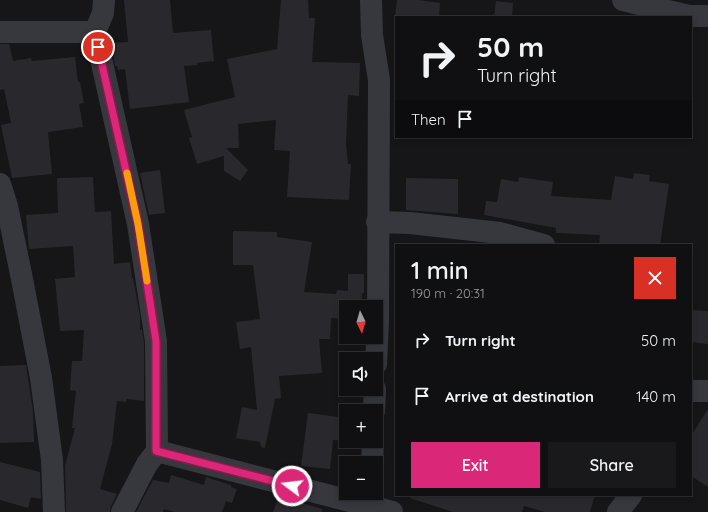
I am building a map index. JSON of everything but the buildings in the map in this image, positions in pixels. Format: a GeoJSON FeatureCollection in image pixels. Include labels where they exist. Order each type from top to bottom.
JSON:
{"type":"FeatureCollection","features":[{"type":"Feature","properties":{"kind":"street"},"geometry":{"type":"LineString","coordinates":[[104,0],[103,13],[95,32],[138,224],[156,341],[156,451],[147,464],[122,512]]}},
{"type":"Feature","properties":{"kind":"street"},"geometry":{"type":"LineString","coordinates":[[371,0],[372,35],[379,80],[380,144],[377,222],[378,321],[377,352]]}},
{"type":"Feature","properties":{"kind":"street"},"geometry":{"type":"LineString","coordinates":[[623,0],[689,16],[708,16]]}},
{"type":"Feature","properties":{"kind":"street"},"geometry":{"type":"LineString","coordinates":[[0,32],[95,32]]}},
{"type":"Feature","properties":{"kind":"street"},"geometry":{"type":"LineString","coordinates":[[0,184],[22,279],[42,378],[52,460],[54,512]]}},
{"type":"Feature","properties":{"kind":"street"},"geometry":{"type":"LineString","coordinates":[[377,222],[410,223],[500,232],[541,244]]}},
{"type":"Feature","properties":{"kind":"street"},"geometry":{"type":"LineString","coordinates":[[692,391],[708,391]]}},
{"type":"Feature","properties":{"kind":"street"},"geometry":{"type":"LineString","coordinates":[[156,451],[339,493]]}},
{"type":"Feature","properties":{"kind":"street"},"geometry":{"type":"LineString","coordinates":[[618,512],[630,496]]}},
{"type":"Feature","properties":{"kind":"street"},"geometry":{"type":"LineString","coordinates":[[362,500],[392,512]]}},
{"type":"Feature","properties":{"kind":"slow traffic"},"geometry":{"type":"LineString","coordinates":[[127,173],[138,224],[147,281]]}},
{"type":"Feature","properties":{"kind":"route"},"geometry":{"type":"LineString","coordinates":[[98,47],[138,224],[156,341],[156,451],[292,486]]}}]}
